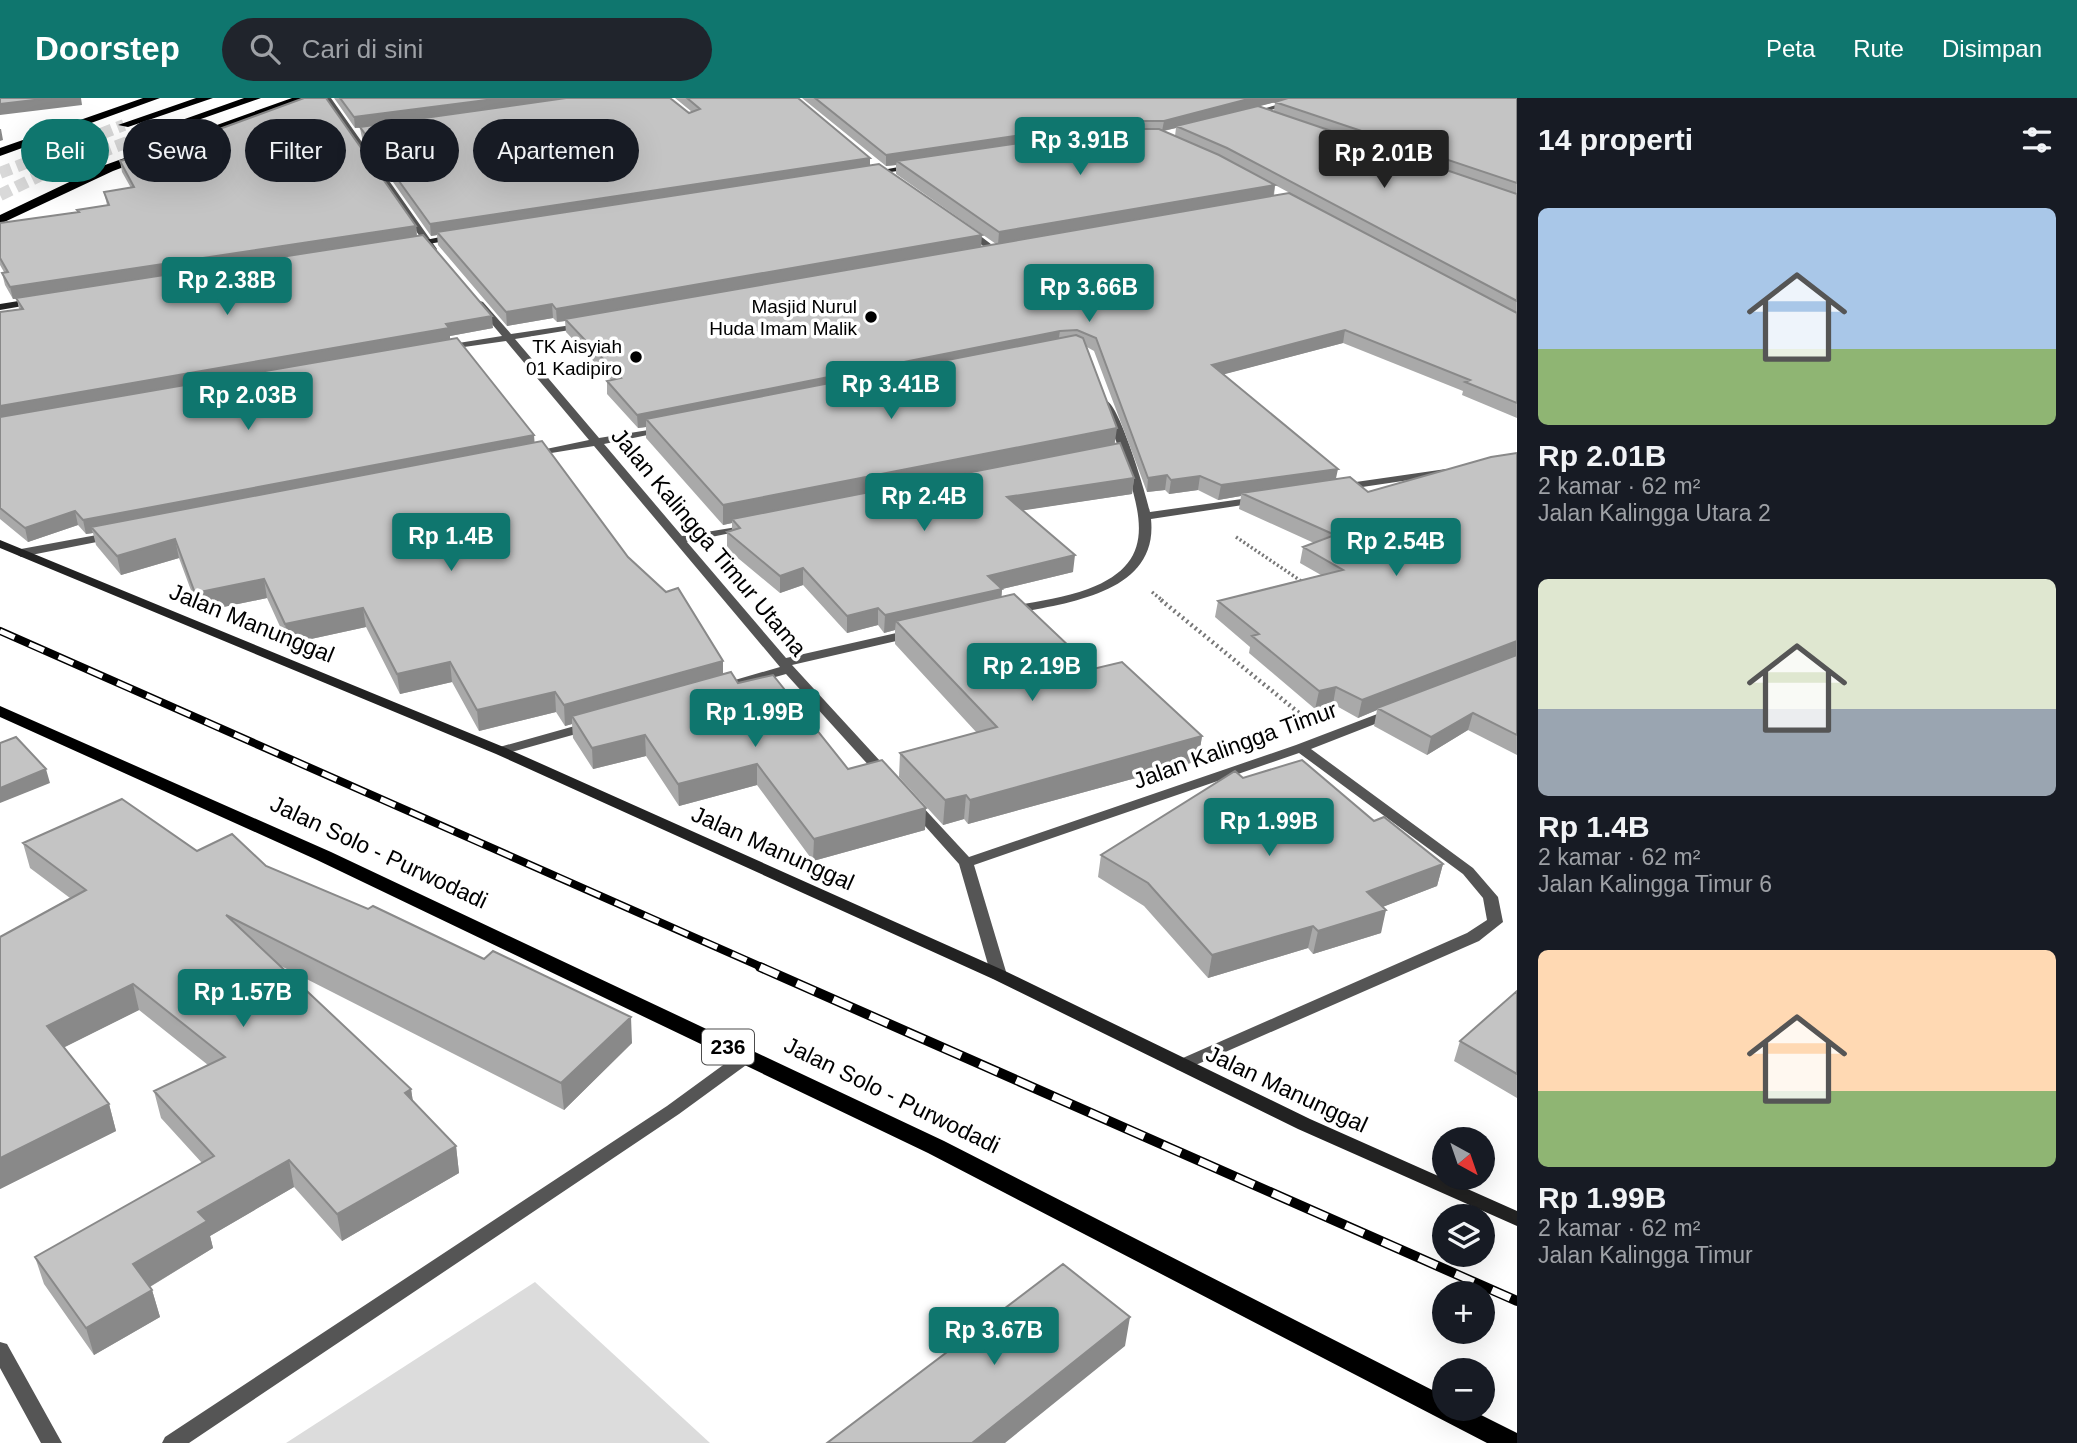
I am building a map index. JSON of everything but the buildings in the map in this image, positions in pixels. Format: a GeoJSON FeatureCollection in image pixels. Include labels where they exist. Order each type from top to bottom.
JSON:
{"type":"FeatureCollection","features":[{"type":"Feature","properties":{"kind":"highway"},"geometry":{"type":"LineString","coordinates":[[0,152],[154,98]]}},
{"type":"Feature","properties":{"kind":"highway"},"geometry":{"type":"LineString","coordinates":[[142,119],[207,98]]}},
{"type":"Feature","properties":{"kind":"highway"},"geometry":{"type":"LineString","coordinates":[[193,119],[255,98]]}},
{"type":"Feature","properties":{"kind":"highway"},"geometry":{"type":"LineString","coordinates":[[0,220],[109,169],[302,98]]}},
{"type":"Feature","properties":{"kind":"main road","name":"Jalan Solo - Purwodadi"},"geometry":{"type":"LineString","coordinates":[[0,711],[324,856],[936,1147],[1432,1403]]}},
{"type":"Feature","properties":{"kind":"main road","name":"Jalan Solo - Purwodadi"},"geometry":{"type":"LineString","coordinates":[[1468,1421],[1512,1443]]}},
{"type":"Feature","properties":{"kind":"street"},"geometry":{"type":"LineString","coordinates":[[327,98],[443,261]]}},
{"type":"Feature","properties":{"kind":"street"},"geometry":{"type":"LineString","coordinates":[[1234,118],[1310,98]]}},
{"type":"Feature","properties":{"kind":"street"},"geometry":{"type":"LineString","coordinates":[[1259,112],[1272,116]]}},
{"type":"Feature","properties":{"kind":"street"},"geometry":{"type":"LineString","coordinates":[[352,134],[360,133]]}},
{"type":"Feature","properties":{"kind":"street"},"geometry":{"type":"LineString","coordinates":[[872,163],[892,178]]}},
{"type":"Feature","properties":{"kind":"street"},"geometry":{"type":"LineString","coordinates":[[854,175],[920,165]]}},
{"type":"Feature","properties":{"kind":"street"},"geometry":{"type":"LineString","coordinates":[[955,222],[996,251]]}},
{"type":"Feature","properties":{"kind":"street"},"geometry":{"type":"LineString","coordinates":[[399,246],[468,235]]}},
{"type":"Feature","properties":{"kind":"street"},"geometry":{"type":"LineString","coordinates":[[983,253],[1010,249]]}},
{"type":"Feature","properties":{"kind":"street","name":"Jalan Kalingga Timur Utama"},"geometry":{"type":"LineString","coordinates":[[468,289],[786,666],[901,792]]}},
{"type":"Feature","properties":{"kind":"street"},"geometry":{"type":"LineString","coordinates":[[0,305],[42,300]]}},
{"type":"Feature","properties":{"kind":"street"},"geometry":{"type":"LineString","coordinates":[[441,349],[598,322]]}},
{"type":"Feature","properties":{"kind":"street"},"geometry":{"type":"LineString","coordinates":[[993,615],[1098,589],[1127,571],[1143,544],[1146,516],[1105,397]]}},
{"type":"Feature","properties":{"kind":"street"},"geometry":{"type":"LineString","coordinates":[[516,458],[679,425]]}},
{"type":"Feature","properties":{"kind":"street"},"geometry":{"type":"LineString","coordinates":[[1110,454],[1124,452]]}},
{"type":"Feature","properties":{"kind":"street"},"geometry":{"type":"LineString","coordinates":[[1330,489],[1464,470]]}},
{"type":"Feature","properties":{"kind":"street"},"geometry":{"type":"LineString","coordinates":[[1146,516],[1263,499]]}},
{"type":"Feature","properties":{"kind":"street"},"geometry":{"type":"LineString","coordinates":[[680,540],[761,524]]}},
{"type":"Feature","properties":{"kind":"street"},"geometry":{"type":"LineString","coordinates":[[21,553],[131,532]]}},
{"type":"Feature","properties":{"kind":"street","name":"Jalan Manunggal"},"geometry":{"type":"LineString","coordinates":[[0,544],[501,751],[999,975],[1304,1124],[1517,1219]]}},
{"type":"Feature","properties":{"kind":"street"},"geometry":{"type":"LineString","coordinates":[[723,688],[786,666],[928,630]]}},
{"type":"Feature","properties":{"kind":"street","name":"Jalan Kalingga Timur"},"geometry":{"type":"LineString","coordinates":[[966,863],[1301,748],[1401,709]]}},
{"type":"Feature","properties":{"kind":"street"},"geometry":{"type":"LineString","coordinates":[[501,751],[606,721]]}},
{"type":"Feature","properties":{"kind":"street"},"geometry":{"type":"LineString","coordinates":[[1182,1065],[1473,937],[1495,922],[1490,897],[1468,872],[1301,748]]}},
{"type":"Feature","properties":{"kind":"street"},"geometry":{"type":"LineString","coordinates":[[910,802],[966,863],[999,975]]}},
{"type":"Feature","properties":{"kind":"street"},"geometry":{"type":"LineString","coordinates":[[172,1443],[661,1118],[747,1056]]}},
{"type":"Feature","properties":{"kind":"street"},"geometry":{"type":"LineString","coordinates":[[0,1350],[52,1443]]}},
{"type":"Feature","properties":{"kind":"path"},"geometry":{"type":"LineString","coordinates":[[1196,509],[1307,585]]}},
{"type":"Feature","properties":{"kind":"path"},"geometry":{"type":"LineString","coordinates":[[1127,571],[1329,737]]}},
{"type":"Feature","properties":{"kind":"shaded area"},"geometry":{"type":"Polygon","coordinates":[[[535,1282],[710,1443],[286,1443],[535,1282]]]}},
{"type":"Feature","properties":{"kind":"tunnel"},"geometry":{"type":"LineString","coordinates":[[0,173],[123,125]]}},
{"type":"Feature","properties":{"kind":"tunnel"},"geometry":{"type":"LineString","coordinates":[[0,195],[39,176],[123,144]]}},
{"type":"Feature","properties":{"kind":"railway"},"geometry":{"type":"LineString","coordinates":[[0,631],[764,968]]}},
{"type":"Feature","properties":{"kind":"railway"},"geometry":{"type":"LineString","coordinates":[[760,967],[1517,1301]]}},
{"type":"Feature","properties":{"kind":"place","name":"Masjid Nurul Huda Imam Malik"},"geometry":{"type":"Point","coordinates":[871,317]}},
{"type":"Feature","properties":{"kind":"place","name":"TK Aisyiah 01 Kadipiro"},"geometry":{"type":"Point","coordinates":[636,357]}}]}
